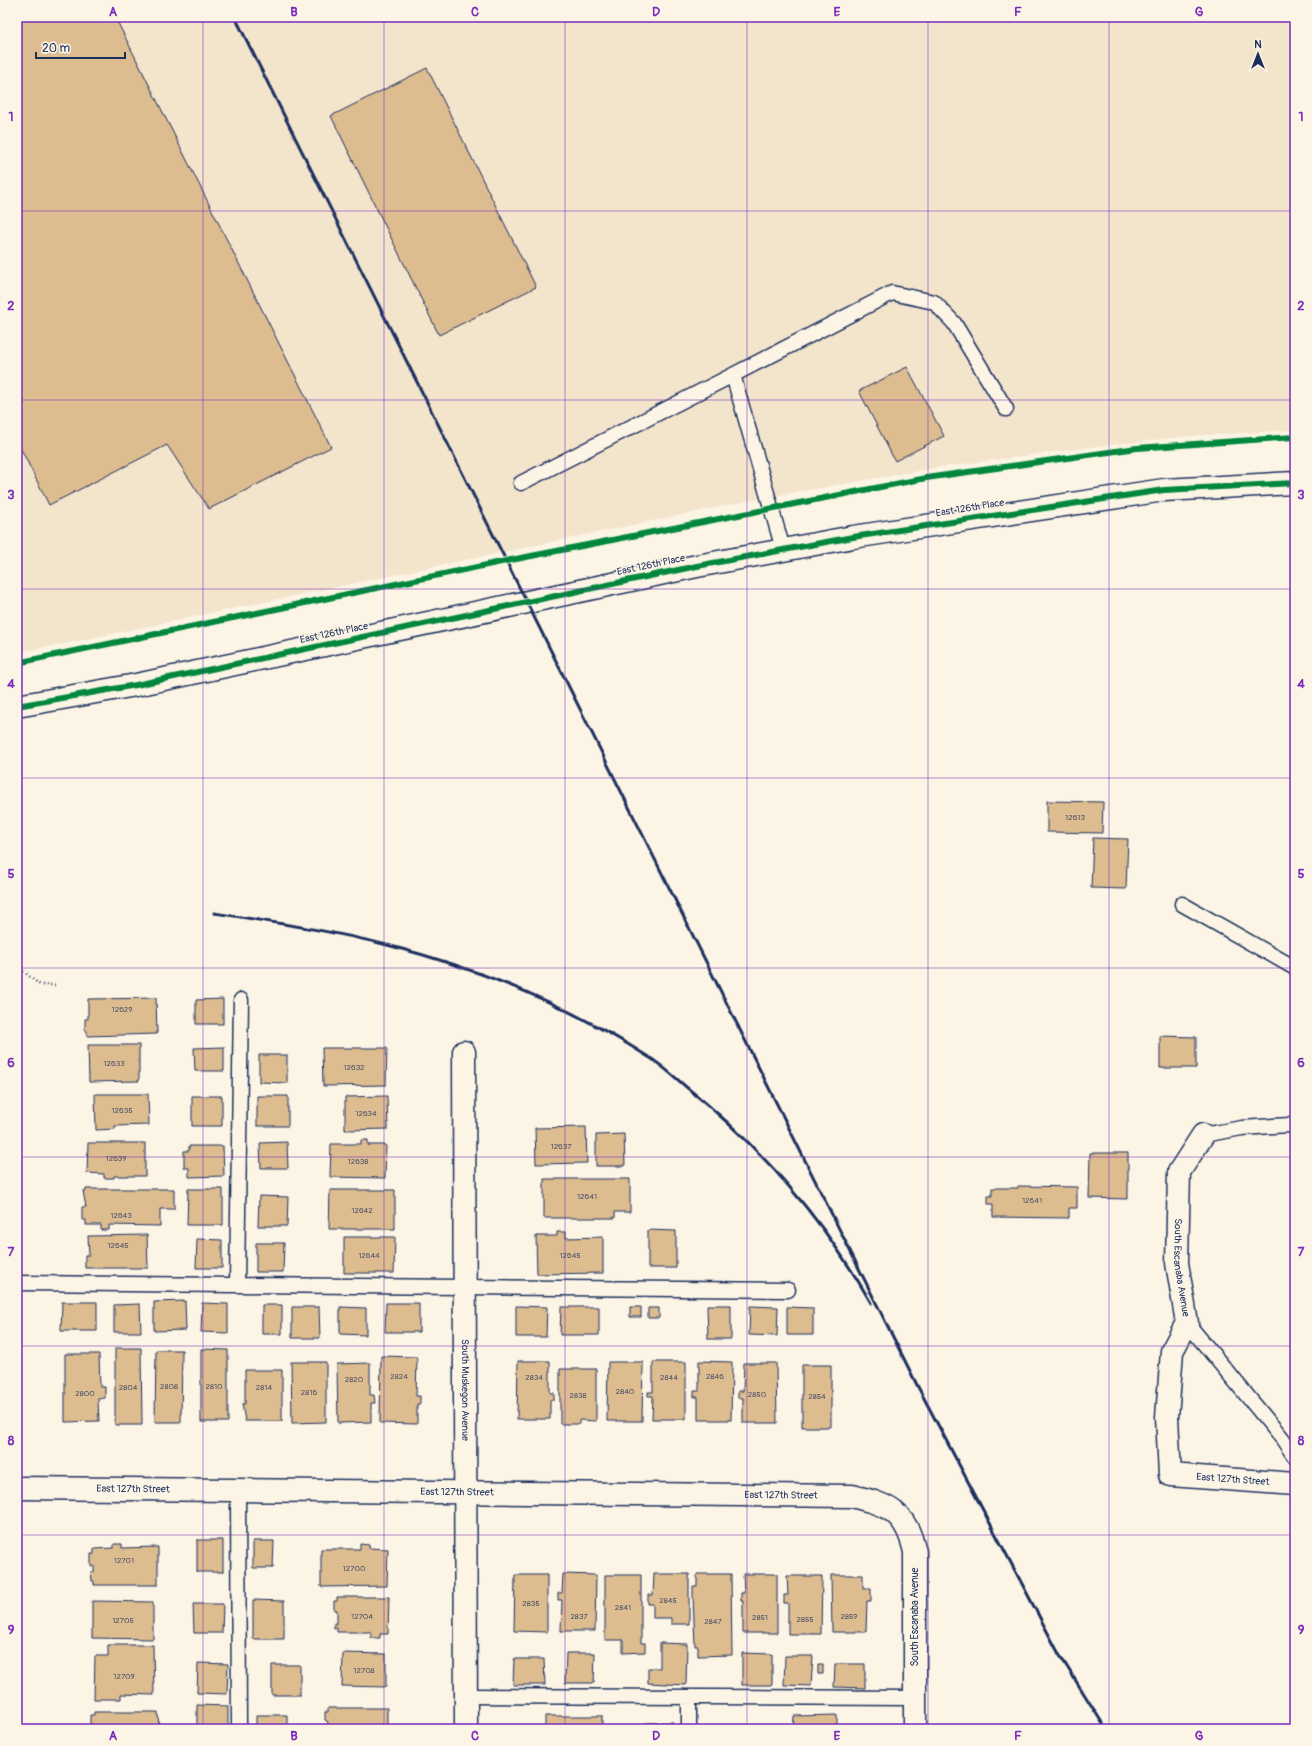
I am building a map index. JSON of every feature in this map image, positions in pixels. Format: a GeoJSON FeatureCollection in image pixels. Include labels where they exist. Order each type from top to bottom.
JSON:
{"type":"FeatureCollection","features":[{"type":"Feature","properties":{"kind":"street","name":"East 126th Place"},"geometry":{"type":"LineString","coordinates":[[17,706],[136,685],[783,549],[1003,513],[1164,490],[1295,483]]}},
{"type":"Feature","properties":{"kind":"street","name":"South Muskegon Avenue"},"geometry":{"type":"LineString","coordinates":[[464,1052],[466,1729]]}},
{"type":"Feature","properties":{"kind":"street","name":"South Escanaba Avenue"},"geometry":{"type":"LineString","coordinates":[[1170,1474],[1167,1417],[1172,1351],[1187,1323],[1177,1263],[1178,1172],[1203,1135]]}},
{"type":"Feature","properties":{"kind":"street","name":"East 127th Street"},"geometry":{"type":"LineString","coordinates":[[1170,1474],[1295,1484]]}},
{"type":"Feature","properties":{"kind":"street","name":"East 127th Street"},"geometry":{"type":"LineString","coordinates":[[17,1488],[466,1491],[852,1496],[877,1502],[894,1510]]}},
{"type":"Feature","properties":{"kind":"street","name":"South Escanaba Avenue"},"geometry":{"type":"LineString","coordinates":[[894,1510],[910,1533],[915,1552],[915,1729]]}},
{"type":"Feature","properties":{"kind":"lane"},"geometry":{"type":"LineString","coordinates":[[521,483],[892,293],[934,302],[954,323],[1006,409]]}},
{"type":"Feature","properties":{"kind":"lane"},"geometry":{"type":"LineString","coordinates":[[734,374],[783,549]]}},
{"type":"Feature","properties":{"kind":"lane"},"geometry":{"type":"LineString","coordinates":[[1182,904],[1295,968]]}},
{"type":"Feature","properties":{"kind":"lane"},"geometry":{"type":"LineString","coordinates":[[237,1285],[240,1000]]}},
{"type":"Feature","properties":{"kind":"lane"},"geometry":{"type":"LineString","coordinates":[[1203,1135],[1242,1128],[1289,1125],[1295,1122]]}},
{"type":"Feature","properties":{"kind":"lane"},"geometry":{"type":"LineString","coordinates":[[17,1283],[788,1290]]}},
{"type":"Feature","properties":{"kind":"lane"},"geometry":{"type":"LineString","coordinates":[[1187,1323],[1282,1438],[1295,1457]]}},
{"type":"Feature","properties":{"kind":"lane"},"geometry":{"type":"LineString","coordinates":[[238,1490],[239,1729]]}},
{"type":"Feature","properties":{"kind":"lane"},"geometry":{"type":"LineString","coordinates":[[466,1696],[915,1698]]}},
{"type":"Feature","properties":{"kind":"lane"},"geometry":{"type":"LineString","coordinates":[[688,1697],[689,1729]]}},
{"type":"Feature","properties":{"kind":"path"},"geometry":{"type":"LineString","coordinates":[[17,966],[40,985],[55,985]]}},
{"type":"Feature","properties":{"kind":"shaded area"},"geometry":{"type":"Polygon","coordinates":[[[17,17],[1295,17],[1295,430],[1193,436],[1091,447],[935,468],[762,498],[64,644],[17,652],[17,17]]]}},
{"type":"Feature","properties":{"kind":"building"},"geometry":{"type":"Polygon","coordinates":[[[17,17],[115,17],[331,447],[209,509],[167,445],[49,505],[17,441],[17,17]]]}},
{"type":"Feature","properties":{"kind":"building"},"geometry":{"type":"Polygon","coordinates":[[[427,68],[536,287],[439,335],[331,116],[427,68]]]}},
{"type":"Feature","properties":{"kind":"building"},"geometry":{"type":"Polygon","coordinates":[[[907,367],[944,436],[895,461],[859,391],[907,367]]]}},
{"type":"Feature","properties":{"kind":"building"},"geometry":{"type":"Polygon","coordinates":[[[1047,801],[1103,802],[1102,833],[1047,832],[1047,801]]]}},
{"type":"Feature","properties":{"kind":"building"},"geometry":{"type":"Polygon","coordinates":[[[1093,838],[1128,839],[1126,889],[1091,888],[1093,838]]]}},
{"type":"Feature","properties":{"kind":"building"},"geometry":{"type":"Polygon","coordinates":[[[156,998],[157,1034],[87,1036],[87,1031],[85,1031],[85,1019],[88,1019],[88,999],[156,998]]]}},
{"type":"Feature","properties":{"kind":"building"},"geometry":{"type":"Polygon","coordinates":[[[223,999],[223,1024],[196,1024],[196,1000],[223,999]]]}},
{"type":"Feature","properties":{"kind":"building"},"geometry":{"type":"Polygon","coordinates":[[[1160,1036],[1196,1037],[1196,1068],[1160,1068],[1160,1036]]]}},
{"type":"Feature","properties":{"kind":"building"},"geometry":{"type":"Polygon","coordinates":[[[88,1045],[139,1045],[139,1081],[89,1082],[88,1045]]]}},
{"type":"Feature","properties":{"kind":"building"},"geometry":{"type":"Polygon","coordinates":[[[224,1047],[224,1071],[195,1071],[194,1048],[224,1047]]]}},
{"type":"Feature","properties":{"kind":"building"},"geometry":{"type":"Polygon","coordinates":[[[322,1048],[387,1048],[386,1085],[323,1086],[322,1048]]]}},
{"type":"Feature","properties":{"kind":"building"},"geometry":{"type":"Polygon","coordinates":[[[259,1055],[287,1055],[287,1083],[259,1082],[259,1055]]]}},
{"type":"Feature","properties":{"kind":"building"},"geometry":{"type":"Polygon","coordinates":[[[95,1094],[148,1094],[149,1125],[115,1126],[115,1129],[96,1130],[95,1094]]]}},
{"type":"Feature","properties":{"kind":"building"},"geometry":{"type":"Polygon","coordinates":[[[192,1096],[222,1096],[222,1126],[192,1126],[192,1096]]]}},
{"type":"Feature","properties":{"kind":"building"},"geometry":{"type":"Polygon","coordinates":[[[257,1096],[288,1096],[288,1126],[257,1126],[257,1096]]]}},
{"type":"Feature","properties":{"kind":"building"},"geometry":{"type":"Polygon","coordinates":[[[387,1096],[388,1129],[345,1130],[345,1097],[387,1096]]]}},
{"type":"Feature","properties":{"kind":"building"},"geometry":{"type":"Polygon","coordinates":[[[586,1127],[587,1163],[536,1164],[535,1128],[586,1127]]]}},
{"type":"Feature","properties":{"kind":"building"},"geometry":{"type":"Polygon","coordinates":[[[624,1134],[625,1166],[596,1166],[596,1135],[624,1134]]]}},
{"type":"Feature","properties":{"kind":"building"},"geometry":{"type":"Polygon","coordinates":[[[361,1140],[368,1140],[368,1145],[386,1145],[385,1178],[330,1177],[331,1144],[361,1144],[361,1140]]]}},
{"type":"Feature","properties":{"kind":"building"},"geometry":{"type":"Polygon","coordinates":[[[287,1142],[288,1168],[261,1168],[260,1143],[287,1142]]]}},
{"type":"Feature","properties":{"kind":"building"},"geometry":{"type":"Polygon","coordinates":[[[88,1143],[145,1143],[145,1176],[114,1176],[114,1178],[104,1178],[104,1174],[87,1173],[88,1143]]]}},
{"type":"Feature","properties":{"kind":"building"},"geometry":{"type":"Polygon","coordinates":[[[189,1146],[223,1146],[224,1176],[189,1177],[189,1168],[184,1168],[184,1151],[189,1151],[189,1146]]]}},
{"type":"Feature","properties":{"kind":"building"},"geometry":{"type":"Polygon","coordinates":[[[1090,1153],[1128,1153],[1128,1199],[1089,1198],[1090,1153]]]}},
{"type":"Feature","properties":{"kind":"building"},"geometry":{"type":"Polygon","coordinates":[[[544,1179],[630,1179],[630,1212],[615,1212],[615,1218],[544,1218],[544,1179]]]}},
{"type":"Feature","properties":{"kind":"building"},"geometry":{"type":"Polygon","coordinates":[[[1018,1186],[1077,1187],[1077,1208],[1069,1208],[1069,1218],[993,1217],[993,1204],[988,1204],[988,1196],[992,1196],[992,1188],[1018,1188],[1018,1186]]]}},
{"type":"Feature","properties":{"kind":"building"},"geometry":{"type":"Polygon","coordinates":[[[86,1189],[174,1189],[174,1209],[160,1209],[160,1226],[109,1225],[109,1230],[101,1230],[101,1225],[86,1225],[86,1220],[82,1220],[82,1207],[86,1207],[83,1191],[86,1191],[86,1189]]]}},
{"type":"Feature","properties":{"kind":"building"},"geometry":{"type":"Polygon","coordinates":[[[188,1189],[223,1189],[223,1225],[187,1225],[188,1189]]]}},
{"type":"Feature","properties":{"kind":"building"},"geometry":{"type":"Polygon","coordinates":[[[330,1190],[395,1190],[395,1229],[329,1229],[330,1190]]]}},
{"type":"Feature","properties":{"kind":"building"},"geometry":{"type":"Polygon","coordinates":[[[259,1196],[288,1197],[287,1226],[258,1226],[259,1196]]]}},
{"type":"Feature","properties":{"kind":"building"},"geometry":{"type":"Polygon","coordinates":[[[648,1230],[676,1231],[676,1268],[648,1268],[648,1230]]]}},
{"type":"Feature","properties":{"kind":"building"},"geometry":{"type":"Polygon","coordinates":[[[557,1232],[566,1232],[566,1238],[603,1237],[603,1273],[537,1274],[536,1236],[557,1236],[557,1232]]]}},
{"type":"Feature","properties":{"kind":"building"},"geometry":{"type":"Polygon","coordinates":[[[147,1235],[148,1268],[85,1268],[85,1255],[89,1255],[88,1236],[147,1235]]]}},
{"type":"Feature","properties":{"kind":"building"},"geometry":{"type":"Polygon","coordinates":[[[344,1237],[395,1237],[394,1273],[344,1273],[344,1237]]]}},
{"type":"Feature","properties":{"kind":"building"},"geometry":{"type":"Polygon","coordinates":[[[197,1239],[222,1240],[222,1268],[196,1268],[197,1239]]]}},
{"type":"Feature","properties":{"kind":"building"},"geometry":{"type":"Polygon","coordinates":[[[256,1243],[284,1243],[283,1272],[256,1272],[256,1243]]]}},
{"type":"Feature","properties":{"kind":"building"},"geometry":{"type":"Polygon","coordinates":[[[185,1301],[186,1330],[154,1331],[154,1302],[185,1301]]]}},
{"type":"Feature","properties":{"kind":"building"},"geometry":{"type":"Polygon","coordinates":[[[62,1302],[97,1302],[97,1331],[61,1331],[62,1302]]]}},
{"type":"Feature","properties":{"kind":"building"},"geometry":{"type":"Polygon","coordinates":[[[202,1303],[228,1304],[228,1333],[201,1332],[202,1303]]]}},
{"type":"Feature","properties":{"kind":"building"},"geometry":{"type":"Polygon","coordinates":[[[386,1303],[419,1303],[419,1332],[385,1332],[386,1303]]]}},
{"type":"Feature","properties":{"kind":"building"},"geometry":{"type":"Polygon","coordinates":[[[140,1304],[141,1332],[114,1332],[114,1305],[140,1304]]]}},
{"type":"Feature","properties":{"kind":"building"},"geometry":{"type":"Polygon","coordinates":[[[262,1305],[282,1305],[282,1334],[262,1334],[262,1305]]]}},
{"type":"Feature","properties":{"kind":"building"},"geometry":{"type":"Polygon","coordinates":[[[707,1305],[731,1305],[731,1339],[708,1339],[707,1305]]]}},
{"type":"Feature","properties":{"kind":"building"},"geometry":{"type":"Polygon","coordinates":[[[516,1306],[547,1307],[546,1337],[516,1337],[516,1306]]]}},
{"type":"Feature","properties":{"kind":"building"},"geometry":{"type":"Polygon","coordinates":[[[750,1306],[778,1307],[777,1336],[749,1335],[750,1306]]]}},
{"type":"Feature","properties":{"kind":"building"},"geometry":{"type":"Polygon","coordinates":[[[292,1307],[319,1307],[320,1338],[292,1338],[292,1307]]]}},
{"type":"Feature","properties":{"kind":"building"},"geometry":{"type":"Polygon","coordinates":[[[340,1307],[366,1308],[366,1335],[340,1334],[340,1307]]]}},
{"type":"Feature","properties":{"kind":"building"},"geometry":{"type":"Polygon","coordinates":[[[561,1307],[599,1307],[599,1335],[560,1335],[561,1307]]]}},
{"type":"Feature","properties":{"kind":"building"},"geometry":{"type":"Polygon","coordinates":[[[630,1307],[641,1307],[641,1317],[630,1317],[630,1307]]]}},
{"type":"Feature","properties":{"kind":"building"},"geometry":{"type":"Polygon","coordinates":[[[787,1307],[813,1308],[813,1335],[787,1335],[787,1307]]]}},
{"type":"Feature","properties":{"kind":"building"},"geometry":{"type":"Polygon","coordinates":[[[648,1308],[659,1308],[659,1318],[648,1318],[648,1308]]]}},
{"type":"Feature","properties":{"kind":"building"},"geometry":{"type":"Polygon","coordinates":[[[115,1348],[141,1348],[142,1425],[115,1425],[115,1348]]]}},
{"type":"Feature","properties":{"kind":"building"},"geometry":{"type":"Polygon","coordinates":[[[201,1349],[228,1350],[228,1422],[201,1422],[201,1349]]]}},
{"type":"Feature","properties":{"kind":"building"},"geometry":{"type":"Polygon","coordinates":[[[156,1350],[182,1350],[181,1422],[155,1422],[156,1350]]]}},
{"type":"Feature","properties":{"kind":"building"},"geometry":{"type":"Polygon","coordinates":[[[65,1354],[99,1354],[100,1387],[105,1387],[105,1398],[98,1399],[99,1421],[65,1422],[65,1354]]]}},
{"type":"Feature","properties":{"kind":"building"},"geometry":{"type":"Polygon","coordinates":[[[381,1356],[417,1357],[416,1396],[420,1396],[420,1404],[417,1404],[417,1424],[380,1423],[381,1356]]]}},
{"type":"Feature","properties":{"kind":"building"},"geometry":{"type":"Polygon","coordinates":[[[518,1361],[550,1361],[550,1393],[554,1393],[554,1400],[550,1400],[550,1419],[517,1419],[518,1361]]]}},
{"type":"Feature","properties":{"kind":"building"},"geometry":{"type":"Polygon","coordinates":[[[699,1361],[732,1362],[731,1420],[698,1420],[698,1397],[694,1397],[694,1391],[699,1391],[699,1361]]]}},
{"type":"Feature","properties":{"kind":"building"},"geometry":{"type":"Polygon","coordinates":[[[291,1362],[326,1362],[326,1422],[292,1423],[291,1362]]]}},
{"type":"Feature","properties":{"kind":"building"},"geometry":{"type":"Polygon","coordinates":[[[608,1362],[643,1362],[642,1421],[607,1421],[608,1362]]]}},
{"type":"Feature","properties":{"kind":"building"},"geometry":{"type":"Polygon","coordinates":[[[653,1362],[686,1362],[686,1419],[652,1419],[653,1396],[648,1396],[648,1392],[653,1392],[653,1362]]]}},
{"type":"Feature","properties":{"kind":"building"},"geometry":{"type":"Polygon","coordinates":[[[370,1363],[370,1395],[374,1395],[375,1403],[371,1403],[371,1422],[338,1423],[337,1364],[370,1363]]]}},
{"type":"Feature","properties":{"kind":"building"},"geometry":{"type":"Polygon","coordinates":[[[744,1363],[776,1363],[777,1423],[743,1423],[743,1398],[738,1398],[738,1391],[743,1391],[744,1363]]]}},
{"type":"Feature","properties":{"kind":"building"},"geometry":{"type":"Polygon","coordinates":[[[802,1365],[831,1365],[831,1427],[802,1427],[802,1365]]]}},
{"type":"Feature","properties":{"kind":"building"},"geometry":{"type":"Polygon","coordinates":[[[560,1369],[596,1369],[596,1421],[579,1420],[579,1424],[560,1424],[560,1369]]]}},
{"type":"Feature","properties":{"kind":"building"},"geometry":{"type":"Polygon","coordinates":[[[245,1370],[282,1370],[282,1421],[245,1421],[242,1404],[245,1404],[245,1370]]]}},
{"type":"Feature","properties":{"kind":"building"},"geometry":{"type":"Polygon","coordinates":[[[197,1540],[223,1540],[223,1572],[197,1572],[197,1540]]]}},
{"type":"Feature","properties":{"kind":"building"},"geometry":{"type":"Polygon","coordinates":[[[253,1541],[274,1541],[273,1568],[253,1568],[253,1541]]]}},
{"type":"Feature","properties":{"kind":"building"},"geometry":{"type":"Polygon","coordinates":[[[114,1544],[122,1544],[122,1548],[158,1547],[158,1585],[94,1585],[91,1572],[94,1572],[94,1566],[91,1566],[91,1554],[94,1554],[94,1549],[114,1548],[114,1544]]]}},
{"type":"Feature","properties":{"kind":"building"},"geometry":{"type":"Polygon","coordinates":[[[360,1544],[369,1545],[369,1548],[388,1549],[387,1586],[321,1587],[321,1549],[360,1549],[360,1544]]]}},
{"type":"Feature","properties":{"kind":"building"},"geometry":{"type":"Polygon","coordinates":[[[563,1574],[596,1575],[595,1631],[561,1631],[562,1600],[558,1600],[558,1593],[562,1593],[563,1574]]]}},
{"type":"Feature","properties":{"kind":"building"},"geometry":{"type":"Polygon","coordinates":[[[654,1574],[689,1574],[689,1624],[671,1624],[671,1618],[653,1618],[653,1604],[648,1604],[648,1595],[653,1595],[654,1574]]]}},
{"type":"Feature","properties":{"kind":"building"},"geometry":{"type":"Polygon","coordinates":[[[697,1574],[731,1574],[732,1655],[698,1656],[698,1646],[695,1646],[693,1596],[693,1586],[697,1586],[697,1574]]]}},
{"type":"Feature","properties":{"kind":"building"},"geometry":{"type":"Polygon","coordinates":[[[743,1574],[777,1574],[777,1633],[743,1633],[743,1601],[741,1601],[741,1593],[744,1593],[743,1574]]]}},
{"type":"Feature","properties":{"kind":"building"},"geometry":{"type":"Polygon","coordinates":[[[515,1575],[547,1575],[547,1632],[514,1631],[515,1575]]]}},
{"type":"Feature","properties":{"kind":"building"},"geometry":{"type":"Polygon","coordinates":[[[605,1575],[641,1575],[641,1643],[645,1643],[645,1652],[623,1653],[623,1640],[605,1640],[605,1575]]]}},
{"type":"Feature","properties":{"kind":"building"},"geometry":{"type":"Polygon","coordinates":[[[831,1575],[863,1575],[863,1588],[871,1588],[871,1601],[867,1601],[866,1632],[832,1632],[831,1575]]]}},
{"type":"Feature","properties":{"kind":"building"},"geometry":{"type":"Polygon","coordinates":[[[787,1576],[822,1576],[821,1634],[788,1634],[788,1603],[784,1603],[784,1595],[788,1595],[787,1576]]]}},
{"type":"Feature","properties":{"kind":"building"},"geometry":{"type":"Polygon","coordinates":[[[337,1597],[389,1597],[388,1634],[380,1634],[380,1638],[371,1638],[371,1632],[337,1632],[337,1628],[334,1628],[334,1623],[337,1623],[337,1610],[334,1610],[334,1601],[337,1601],[337,1597]]]}},
{"type":"Feature","properties":{"kind":"building"},"geometry":{"type":"Polygon","coordinates":[[[253,1600],[284,1601],[284,1639],[253,1639],[253,1600]]]}},
{"type":"Feature","properties":{"kind":"building"},"geometry":{"type":"Polygon","coordinates":[[[92,1601],[153,1602],[153,1639],[92,1638],[92,1601]]]}},
{"type":"Feature","properties":{"kind":"building"},"geometry":{"type":"Polygon","coordinates":[[[193,1604],[223,1604],[222,1633],[194,1633],[193,1604]]]}},
{"type":"Feature","properties":{"kind":"building"},"geometry":{"type":"Polygon","coordinates":[[[660,1643],[687,1644],[686,1685],[648,1683],[648,1668],[660,1668],[660,1643]]]}},
{"type":"Feature","properties":{"kind":"building"},"geometry":{"type":"Polygon","coordinates":[[[108,1645],[153,1645],[154,1695],[121,1694],[121,1699],[94,1699],[95,1656],[108,1656],[108,1645]]]}},
{"type":"Feature","properties":{"kind":"building"},"geometry":{"type":"Polygon","coordinates":[[[343,1653],[386,1654],[386,1687],[342,1686],[343,1653]]]}},
{"type":"Feature","properties":{"kind":"building"},"geometry":{"type":"Polygon","coordinates":[[[566,1653],[595,1653],[594,1683],[565,1683],[566,1653]]]}},
{"type":"Feature","properties":{"kind":"building"},"geometry":{"type":"Polygon","coordinates":[[[742,1653],[772,1654],[772,1685],[742,1685],[742,1653]]]}},
{"type":"Feature","properties":{"kind":"building"},"geometry":{"type":"Polygon","coordinates":[[[785,1656],[813,1656],[811,1686],[784,1685],[785,1656]]]}},
{"type":"Feature","properties":{"kind":"building"},"geometry":{"type":"Polygon","coordinates":[[[514,1659],[544,1659],[545,1685],[513,1685],[514,1659]]]}},
{"type":"Feature","properties":{"kind":"building"},"geometry":{"type":"Polygon","coordinates":[[[198,1663],[228,1664],[227,1694],[197,1693],[198,1663]]]}},
{"type":"Feature","properties":{"kind":"building"},"geometry":{"type":"Polygon","coordinates":[[[835,1664],[865,1664],[865,1688],[834,1687],[835,1664]]]}},
{"type":"Feature","properties":{"kind":"building"},"geometry":{"type":"Polygon","coordinates":[[[272,1665],[300,1665],[300,1695],[272,1695],[272,1665]]]}},
{"type":"Feature","properties":{"kind":"building"},"geometry":{"type":"Polygon","coordinates":[[[818,1665],[823,1665],[823,1674],[818,1674],[818,1665]]]}},
{"type":"Feature","properties":{"kind":"building"},"geometry":{"type":"Polygon","coordinates":[[[197,1705],[228,1706],[228,1729],[197,1729],[197,1705]]]}},
{"type":"Feature","properties":{"kind":"building"},"geometry":{"type":"Polygon","coordinates":[[[328,1708],[387,1708],[387,1729],[325,1729],[328,1722],[325,1720],[325,1712],[328,1712],[328,1708]]]}},
{"type":"Feature","properties":{"kind":"building"},"geometry":{"type":"Polygon","coordinates":[[[94,1712],[158,1712],[159,1729],[93,1729],[92,1724],[90,1724],[90,1715],[94,1715],[94,1712]]]}},
{"type":"Feature","properties":{"kind":"building"},"geometry":{"type":"Polygon","coordinates":[[[256,1715],[287,1715],[287,1729],[256,1729],[256,1715]]]}},
{"type":"Feature","properties":{"kind":"building"},"geometry":{"type":"Polygon","coordinates":[[[837,1715],[837,1729],[793,1729],[794,1716],[837,1715]]]}},
{"type":"Feature","properties":{"kind":"building"},"geometry":{"type":"Polygon","coordinates":[[[545,1716],[602,1716],[602,1729],[545,1729],[545,1716]]]}},
{"type":"Feature","properties":{"kind":"building"},"geometry":{"type":"Polygon","coordinates":[[[673,1722],[673,1729],[645,1729],[645,1723],[673,1722]]]}},
{"type":"Feature","properties":{"kind":"railway"},"geometry":{"type":"LineString","coordinates":[[235,17],[917,1385],[1059,1654],[1106,1729]]}},
{"type":"Feature","properties":{"kind":"railway"},"geometry":{"type":"LineString","coordinates":[[214,913],[325,931],[424,955],[458,966],[523,991],[555,1005],[617,1038],[667,1070],[739,1133],[764,1159],[811,1213],[833,1242],[871,1303]]}},
{"type":"Feature","properties":{"kind":"cycle path"},"geometry":{"type":"LineString","coordinates":[[17,663],[506,561],[926,478],[1137,448],[1295,437]]}},
{"type":"Feature","properties":{"kind":"cycle path"},"geometry":{"type":"LineString","coordinates":[[17,706],[136,685],[697,566],[853,537],[1164,490],[1295,483]]}}]}
